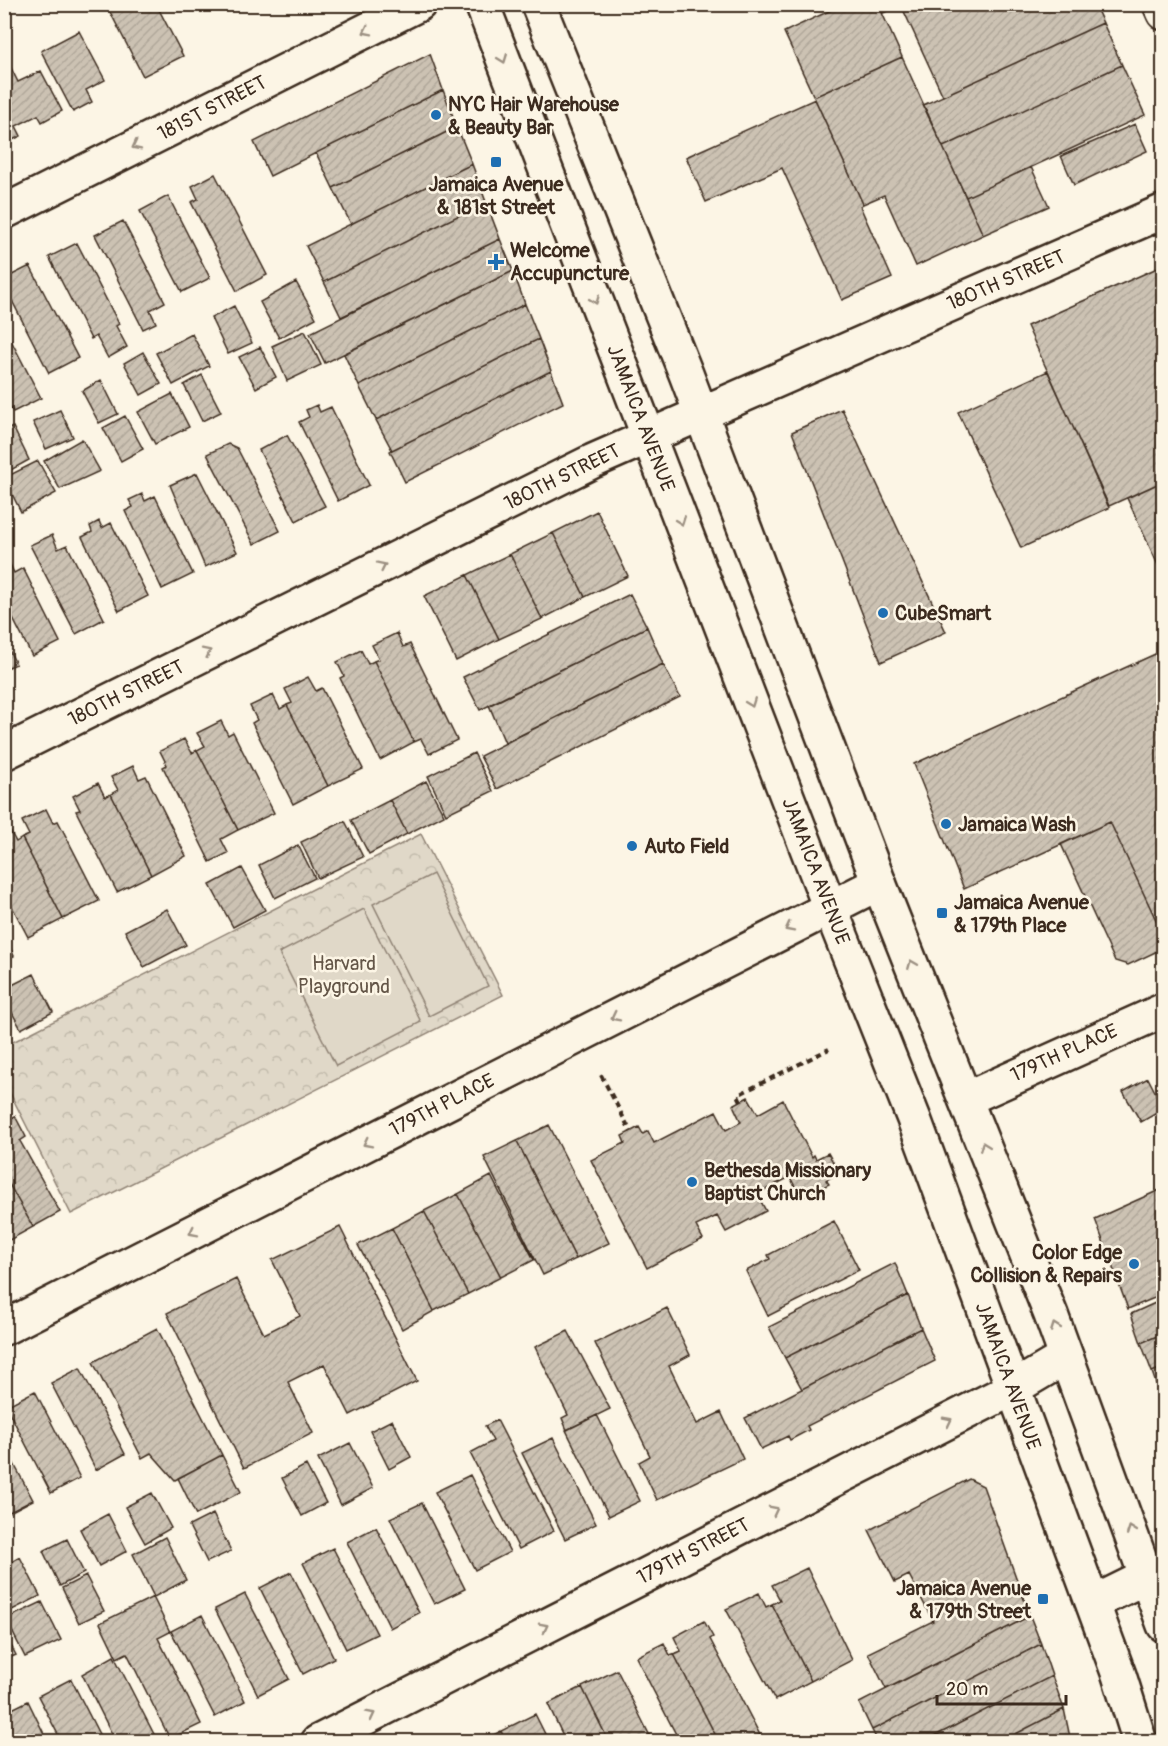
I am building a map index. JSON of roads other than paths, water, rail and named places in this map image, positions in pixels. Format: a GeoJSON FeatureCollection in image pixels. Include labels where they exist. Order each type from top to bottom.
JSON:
{"type":"FeatureCollection","features":[{"type":"Feature","properties":{"kind":"street","name":"181ST STREET"},"geometry":{"type":"LineString","coordinates":[[4,212],[419,4]]}},
{"type":"Feature","properties":{"kind":"street","name":"JAMAICA AVENUE"},"geometry":{"type":"LineString","coordinates":[[482,4],[830,908],[914,1119],[1093,1603],[1140,1742]]}},
{"type":"Feature","properties":{"kind":"street"},"geometry":{"type":"LineString","coordinates":[[538,4],[701,415],[879,883],[1066,1357],[1155,1571],[1164,1625]]}},
{"type":"Feature","properties":{"kind":"street"},"geometry":{"type":"LineString","coordinates":[[1160,4],[1164,13]]}},
{"type":"Feature","properties":{"kind":"street","name":"180TH STREET"},"geometry":{"type":"LineString","coordinates":[[4,753],[648,436],[701,415],[1164,212]]}},
{"type":"Feature","properties":{"kind":"street","name":"179TH PLACE"},"geometry":{"type":"LineString","coordinates":[[4,1328],[879,883]]}},
{"type":"Feature","properties":{"kind":"street","name":"179TH PLACE"},"geometry":{"type":"LineString","coordinates":[[966,1099],[1164,1010]]}},
{"type":"Feature","properties":{"kind":"street","name":"179TH STREET"},"geometry":{"type":"LineString","coordinates":[[318,1742],[1012,1389],[1066,1357]]}},
{"type":"Feature","properties":{"kind":"street"},"geometry":{"type":"LineString","coordinates":[[1093,1603],[1155,1571]]}},
{"type":"Feature","properties":{"kind":"place","name":"NYC Hair Warehouse & Beauty Bar"},"geometry":{"type":"Point","coordinates":[436,115]}},
{"type":"Feature","properties":{"kind":"place","name":"Jamaica Avenue & 181st Street"},"geometry":{"type":"Point","coordinates":[496,162]}},
{"type":"Feature","properties":{"kind":"place","name":"Welcome Accupuncture"},"geometry":{"type":"Point","coordinates":[496,262]}},
{"type":"Feature","properties":{"kind":"place","name":"CubeSmart"},"geometry":{"type":"Point","coordinates":[883,613]}},
{"type":"Feature","properties":{"kind":"place","name":"Jamaica Wash"},"geometry":{"type":"Point","coordinates":[946,824]}},
{"type":"Feature","properties":{"kind":"place","name":"Auto Field"},"geometry":{"type":"Point","coordinates":[632,846]}},
{"type":"Feature","properties":{"kind":"place","name":"Jamaica Avenue & 179th Place"},"geometry":{"type":"Point","coordinates":[942,913]}},
{"type":"Feature","properties":{"kind":"place","name":"Bethesda Missionary Baptist Church"},"geometry":{"type":"Point","coordinates":[692,1182]}},
{"type":"Feature","properties":{"kind":"place","name":"Color Edge Collision & Repairs"},"geometry":{"type":"Point","coordinates":[1134,1264]}},
{"type":"Feature","properties":{"kind":"place","name":"Jamaica Avenue & 179th Street"},"geometry":{"type":"Point","coordinates":[1043,1599]}},
{"type":"Feature","properties":{"kind":"park label","name":"Harvard Playground"},"geometry":{"type":"Point","coordinates":[344,974]}}]}
